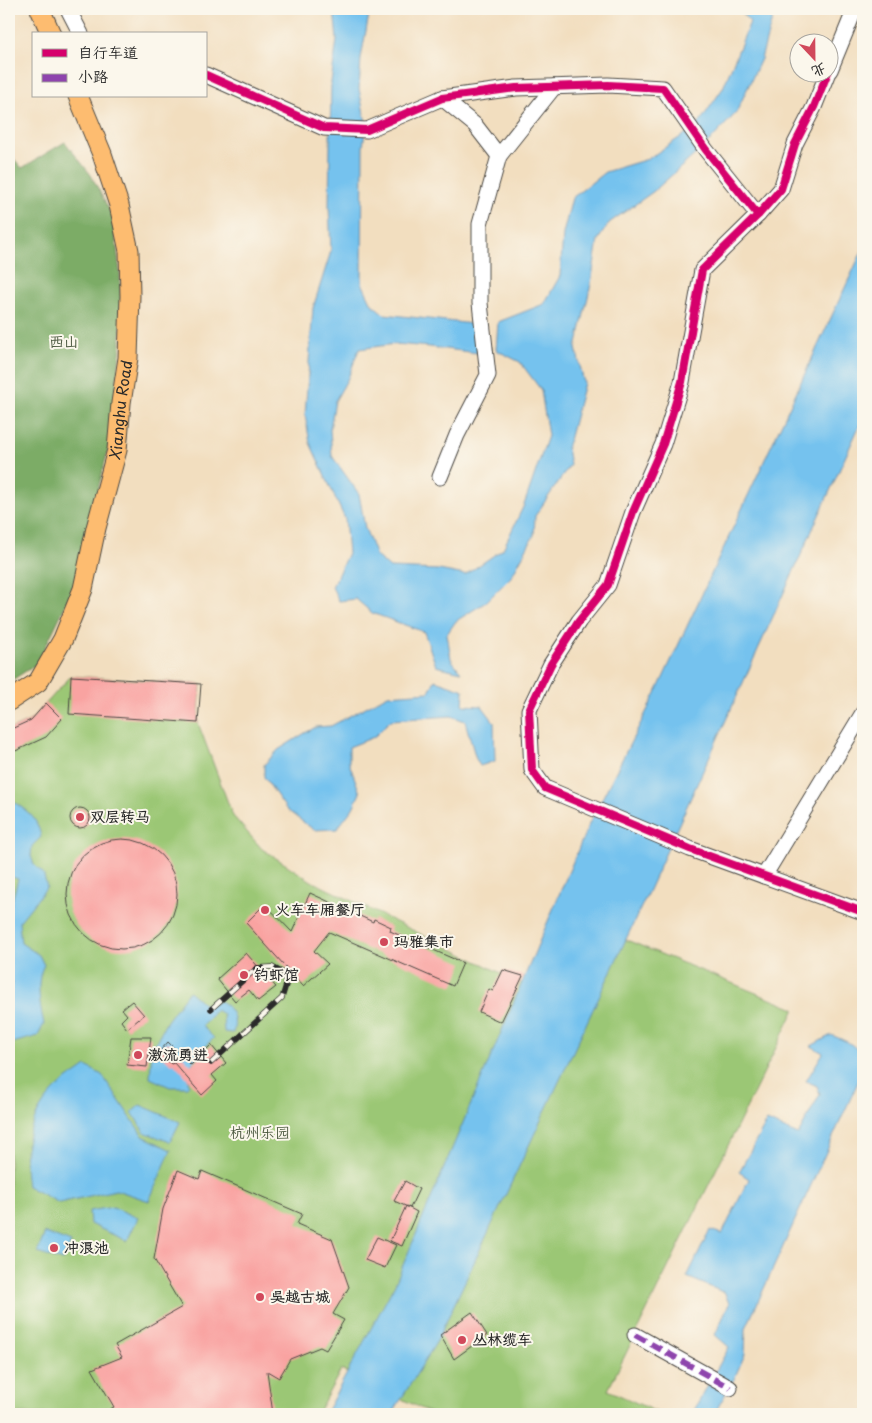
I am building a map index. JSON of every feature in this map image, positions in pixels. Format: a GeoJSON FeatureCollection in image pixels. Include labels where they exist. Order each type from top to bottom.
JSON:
{"type":"FeatureCollection","features":[{"type":"Feature","properties":{"kind":"main road"},"geometry":{"type":"LineString","coordinates":[[40,9],[50,32]]}},
{"type":"Feature","properties":{"kind":"main road","name":"Xianghu Road"},"geometry":{"type":"LineString","coordinates":[[9,701],[38,682],[63,639],[83,589],[96,528],[117,450],[121,402],[128,358],[129,251],[119,205],[108,171],[79,98]]}},
{"type":"Feature","properties":{"kind":"street"},"geometry":{"type":"LineString","coordinates":[[68,9],[79,32]]}},
{"type":"Feature","properties":{"kind":"street"},"geometry":{"type":"LineString","coordinates":[[840,45],[855,9]]}},
{"type":"Feature","properties":{"kind":"street"},"geometry":{"type":"LineString","coordinates":[[208,76],[324,128],[367,130],[442,98],[516,88],[554,86],[608,85],[664,88],[706,150],[758,215]]}},
{"type":"Feature","properties":{"kind":"street"},"geometry":{"type":"LineString","coordinates":[[824,82],[795,144],[781,189],[758,215],[702,270],[682,382],[663,444],[633,512],[608,585],[579,621],[551,664],[529,710],[532,770],[544,788],[683,847],[863,912]]}},
{"type":"Feature","properties":{"kind":"street"},"geometry":{"type":"LineString","coordinates":[[440,477],[458,434],[488,376],[480,302],[480,224],[499,156],[554,86]]}},
{"type":"Feature","properties":{"kind":"street"},"geometry":{"type":"LineString","coordinates":[[442,98],[475,125],[499,156]]}},
{"type":"Feature","properties":{"kind":"street"},"geometry":{"type":"LineString","coordinates":[[764,876],[863,713]]}},
{"type":"Feature","properties":{"kind":"street"},"geometry":{"type":"LineString","coordinates":[[635,1335],[730,1388]]}},
{"type":"Feature","properties":{"kind":"green space","name":"西山"},"geometry":{"type":"Polygon","coordinates":[[[65,142],[91,175],[113,217],[120,273],[121,346],[109,446],[73,590],[37,664],[9,682],[9,153],[22,168],[65,142]]]}},
{"type":"Feature","properties":{"kind":"green space","name":"杭州乐园"},"geometry":{"type":"Polygon","coordinates":[[[71,676],[201,684],[198,723],[233,816],[262,849],[313,882],[555,999],[590,925],[795,1009],[608,1390],[661,1414],[433,1414],[341,1370],[317,1414],[9,1414],[9,730],[31,720],[71,676]]]}},
{"type":"Feature","properties":{"kind":"water"},"geometry":{"type":"Polygon","coordinates":[[[334,9],[370,9],[361,58],[359,89],[366,123],[363,147],[362,283],[372,304],[384,314],[482,325],[477,353],[395,344],[359,349],[348,378],[335,401],[330,429],[332,456],[359,494],[365,528],[376,556],[390,568],[439,570],[465,575],[503,549],[524,505],[548,436],[541,390],[520,362],[496,350],[498,322],[544,304],[560,276],[563,234],[572,198],[605,172],[648,159],[697,126],[723,88],[750,22],[738,9],[775,9],[761,59],[736,113],[707,144],[654,191],[609,223],[598,240],[591,284],[576,348],[584,383],[567,448],[570,465],[535,516],[534,535],[511,577],[486,602],[456,621],[447,634],[451,659],[461,672],[436,666],[424,632],[372,613],[356,599],[339,601],[332,587],[348,553],[345,519],[310,443],[305,415],[313,308],[331,251],[329,206],[331,82],[337,40],[334,9]]]}},
{"type":"Feature","properties":{"kind":"water"},"geometry":{"type":"Polygon","coordinates":[[[863,249],[863,418],[644,901],[437,1341],[392,1414],[325,1414],[395,1284],[588,826],[655,695],[863,249]]]}},
{"type":"Feature","properties":{"kind":"water"},"geometry":{"type":"Polygon","coordinates":[[[435,680],[464,690],[463,705],[482,706],[494,722],[495,761],[480,766],[476,759],[465,721],[451,716],[391,720],[374,737],[349,747],[349,763],[360,793],[353,808],[337,829],[314,830],[287,810],[264,777],[264,765],[278,750],[316,727],[331,726],[388,695],[429,692],[435,680]]]}},
{"type":"Feature","properties":{"kind":"water"},"geometry":{"type":"Polygon","coordinates":[[[11,800],[27,811],[37,824],[41,837],[32,846],[31,856],[34,865],[43,873],[47,887],[19,922],[21,943],[39,955],[44,965],[41,971],[39,986],[44,1024],[38,1036],[9,1044],[9,990],[13,983],[9,979],[9,912],[18,879],[9,876],[9,801],[11,800]]]}},
{"type":"Feature","properties":{"kind":"water"},"geometry":{"type":"Polygon","coordinates":[[[189,991],[207,1007],[220,1001],[228,1007],[233,1015],[234,1028],[233,1033],[224,1032],[223,1014],[216,1010],[202,1026],[214,1038],[195,1059],[189,1072],[189,1085],[187,1087],[170,1087],[150,1078],[152,1049],[167,1021],[189,991]]]}},
{"type":"Feature","properties":{"kind":"water"},"geometry":{"type":"Polygon","coordinates":[[[831,1035],[850,1044],[858,1051],[861,1056],[863,1071],[746,1328],[745,1354],[734,1379],[717,1409],[720,1414],[692,1414],[729,1347],[715,1335],[729,1304],[725,1293],[687,1277],[710,1230],[722,1234],[749,1179],[739,1172],[767,1121],[798,1135],[820,1094],[817,1086],[806,1081],[823,1053],[811,1046],[831,1035]]]}},
{"type":"Feature","properties":{"kind":"water"},"geometry":{"type":"Polygon","coordinates":[[[86,1066],[102,1075],[143,1136],[171,1150],[149,1201],[116,1190],[59,1203],[27,1186],[25,1159],[34,1120],[48,1097],[86,1066]]]}},
{"type":"Feature","properties":{"kind":"water"},"geometry":{"type":"Polygon","coordinates":[[[140,1105],[180,1122],[170,1142],[144,1132],[132,1112],[140,1105]]]}},
{"type":"Feature","properties":{"kind":"water"},"geometry":{"type":"Polygon","coordinates":[[[113,1207],[138,1218],[127,1241],[90,1224],[89,1211],[113,1207]]]}},
{"type":"Feature","properties":{"kind":"water","name":"冲浪池"},"geometry":{"type":"Polygon","coordinates":[[[45,1233],[71,1243],[63,1261],[37,1253],[45,1233]]]}},
{"type":"Feature","properties":{"kind":"building"},"geometry":{"type":"Polygon","coordinates":[[[71,676],[201,684],[198,723],[69,714],[71,676]]]}},
{"type":"Feature","properties":{"kind":"building"},"geometry":{"type":"Polygon","coordinates":[[[46,703],[62,719],[46,737],[9,754],[9,730],[31,720],[46,703]]]}},
{"type":"Feature","properties":{"kind":"building","name":"双层转马"},"geometry":{"type":"Polygon","coordinates":[[[80,808],[87,811],[90,818],[87,825],[80,828],[73,825],[70,818],[73,811],[80,808]]]}},
{"type":"Feature","properties":{"kind":"building"},"geometry":{"type":"Polygon","coordinates":[[[122,839],[143,843],[161,855],[173,873],[177,894],[173,915],[161,933],[143,945],[122,949],[101,945],[83,933],[71,915],[67,894],[71,873],[83,855],[101,843],[122,839]]]}},
{"type":"Feature","properties":{"kind":"building","name":"玛雅集市"},"geometry":{"type":"Polygon","coordinates":[[[310,893],[373,922],[374,919],[391,927],[390,931],[463,963],[453,986],[329,932],[314,951],[328,964],[303,986],[246,923],[265,904],[292,932],[310,893]]]}},
{"type":"Feature","properties":{"kind":"building","name":"钓虾馆"},"geometry":{"type":"Polygon","coordinates":[[[246,953],[276,987],[258,1001],[249,990],[235,1001],[217,979],[246,953]]]}},
{"type":"Feature","properties":{"kind":"building"},"geometry":{"type":"Polygon","coordinates":[[[503,970],[523,976],[501,1022],[479,1012],[489,989],[493,991],[503,970]]]}},
{"type":"Feature","properties":{"kind":"building"},"geometry":{"type":"Polygon","coordinates":[[[132,1001],[144,1015],[127,1029],[121,1021],[127,1015],[122,1009],[132,1001]]]}},
{"type":"Feature","properties":{"kind":"building"},"geometry":{"type":"Polygon","coordinates":[[[131,1037],[151,1037],[147,1067],[127,1065],[131,1037]]]}},
{"type":"Feature","properties":{"kind":"building"},"geometry":{"type":"Polygon","coordinates":[[[168,1042],[191,1065],[211,1045],[226,1063],[212,1075],[217,1081],[202,1095],[174,1063],[171,1064],[159,1052],[168,1042]]]}},
{"type":"Feature","properties":{"kind":"building","name":"吴越古城"},"geometry":{"type":"Polygon","coordinates":[[[178,1170],[199,1179],[202,1171],[302,1214],[297,1224],[332,1239],[349,1287],[333,1314],[344,1320],[326,1350],[320,1347],[290,1359],[279,1378],[267,1371],[273,1414],[100,1414],[114,1407],[92,1369],[122,1357],[115,1345],[182,1307],[154,1259],[163,1209],[178,1170]]]}},
{"type":"Feature","properties":{"kind":"building"},"geometry":{"type":"Polygon","coordinates":[[[405,1181],[419,1189],[410,1208],[394,1201],[405,1181]]]}},
{"type":"Feature","properties":{"kind":"building"},"geometry":{"type":"Polygon","coordinates":[[[406,1206],[417,1212],[402,1246],[390,1241],[406,1206]]]}},
{"type":"Feature","properties":{"kind":"building"},"geometry":{"type":"Polygon","coordinates":[[[377,1237],[396,1245],[385,1268],[365,1260],[377,1237]]]}},
{"type":"Feature","properties":{"kind":"building","name":"丛林缆车"},"geometry":{"type":"Polygon","coordinates":[[[472,1312],[487,1335],[454,1359],[440,1335],[472,1312]]]}},
{"type":"Feature","properties":{"kind":"railway"},"geometry":{"type":"LineString","coordinates":[[211,1009],[257,968],[272,967],[283,973],[286,985],[282,998],[211,1063]]}},
{"type":"Feature","properties":{"kind":"marked path"},"geometry":{"type":"LineString","coordinates":[[635,1335],[730,1388]]}},
{"type":"Feature","properties":{"kind":"cycle path"},"geometry":{"type":"LineString","coordinates":[[208,76],[324,128],[367,130],[442,98],[516,88],[608,85],[663,88],[706,150],[758,215]]}},
{"type":"Feature","properties":{"kind":"cycle path"},"geometry":{"type":"LineString","coordinates":[[824,82],[814,107],[795,144],[781,189],[758,215],[702,270],[682,382],[663,444],[633,512],[608,585],[579,621],[551,664],[529,710],[532,770],[545,788],[690,849],[863,912]]}},
{"type":"Feature","properties":{"kind":"place","name":"双层转马"},"geometry":{"type":"Point","coordinates":[80,817]}},
{"type":"Feature","properties":{"kind":"place","name":"火车车厢餐厅"},"geometry":{"type":"Point","coordinates":[265,910]}},
{"type":"Feature","properties":{"kind":"place","name":"玛雅集市"},"geometry":{"type":"Point","coordinates":[384,942]}},
{"type":"Feature","properties":{"kind":"place","name":"钓虾馆"},"geometry":{"type":"Point","coordinates":[244,975]}},
{"type":"Feature","properties":{"kind":"place","name":"激流勇进"},"geometry":{"type":"Point","coordinates":[138,1055]}},
{"type":"Feature","properties":{"kind":"place","name":"冲浪池"},"geometry":{"type":"Point","coordinates":[54,1248]}},
{"type":"Feature","properties":{"kind":"place","name":"吴越古城"},"geometry":{"type":"Point","coordinates":[260,1297]}},
{"type":"Feature","properties":{"kind":"place","name":"丛林缆车"},"geometry":{"type":"Point","coordinates":[462,1340]}}]}
